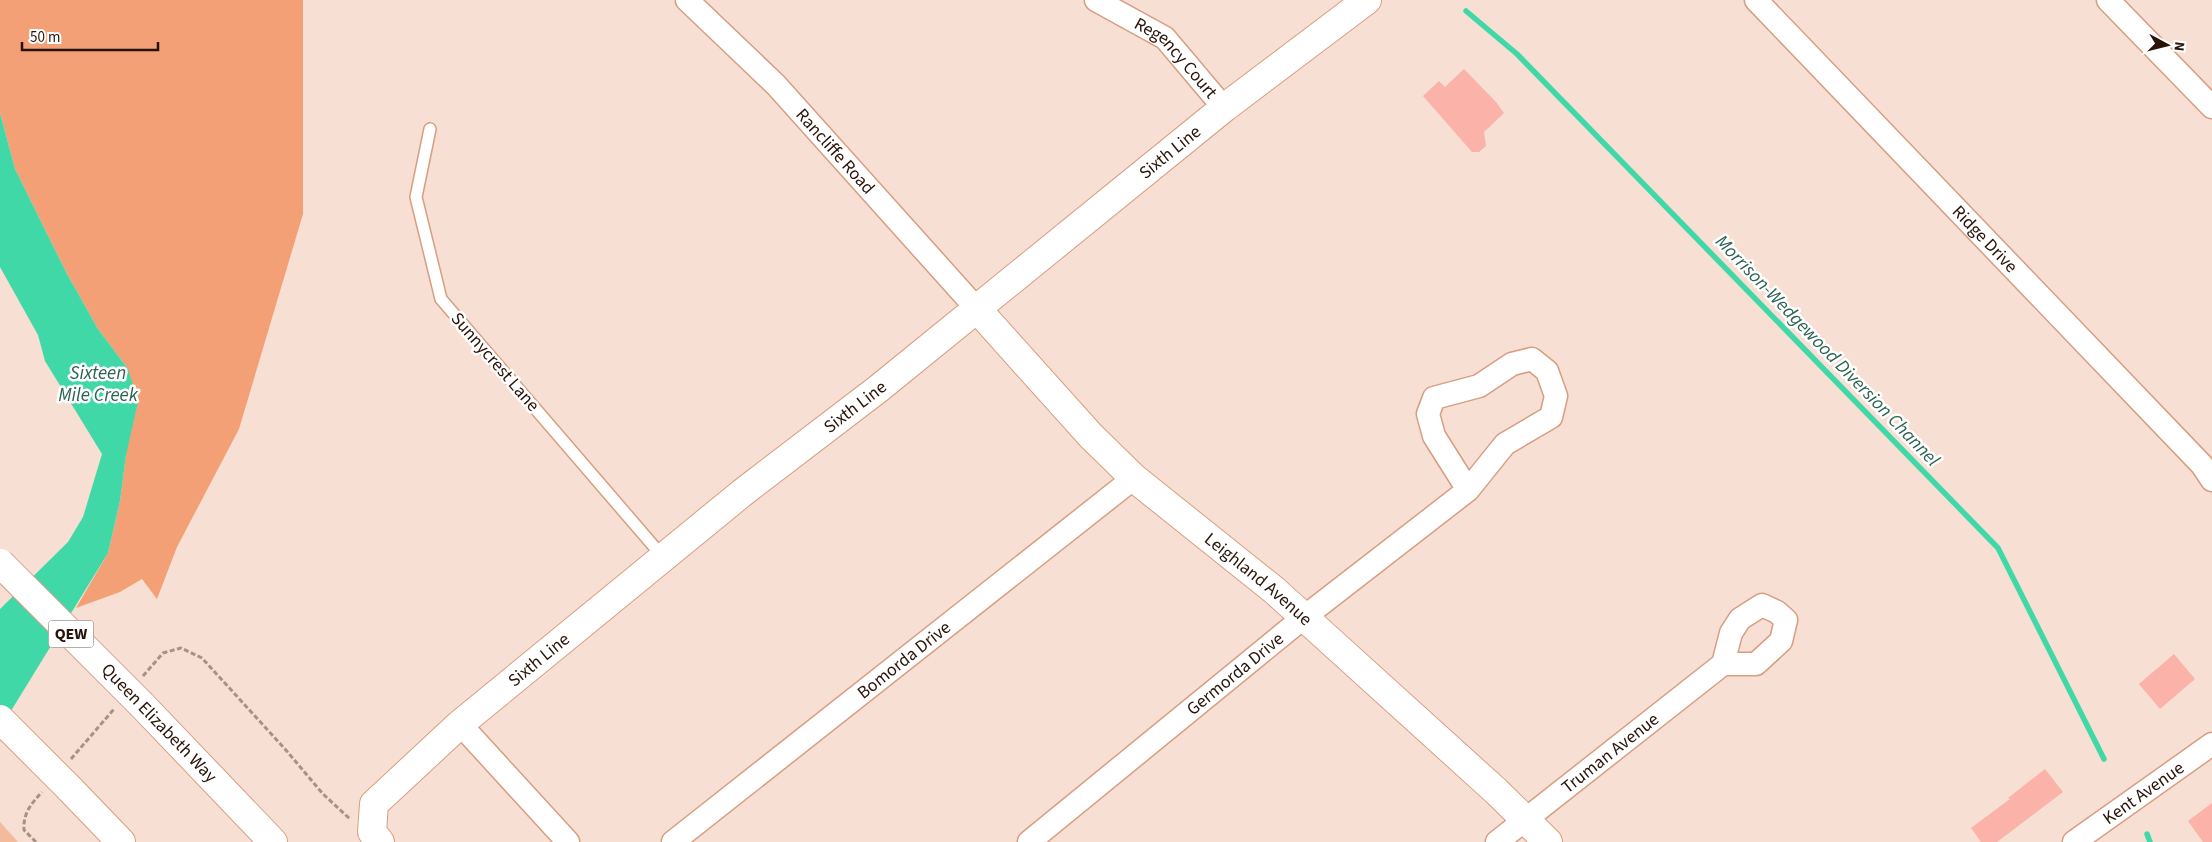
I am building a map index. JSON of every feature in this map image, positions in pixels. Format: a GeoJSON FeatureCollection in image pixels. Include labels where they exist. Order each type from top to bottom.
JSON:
{"type":"FeatureCollection","features":[{"type":"Feature","properties":{"kind":"main road","name":"Sixth Line"},"geometry":{"type":"LineString","coordinates":[[376,837],[374,804],[460,724],[742,493],[878,389],[1224,108],[1367,0]]}},
{"type":"Feature","properties":{"kind":"main road","name":"Leighland Avenue"},"geometry":{"type":"LineString","coordinates":[[977,309],[1091,436],[1134,478],[1274,590],[1496,791],[1548,842]]}},
{"type":"Feature","properties":{"kind":"main road","name":"Queen Elizabeth Way"},"geometry":{"type":"LineString","coordinates":[[0,563],[142,705],[274,842]]}},
{"type":"Feature","properties":{"kind":"main road"},"geometry":{"type":"LineString","coordinates":[[0,719],[121,842]]}},
{"type":"Feature","properties":{"kind":"street","name":"Rancliffe Road"},"geometry":{"type":"LineString","coordinates":[[688,0],[776,85],[977,309]]}},
{"type":"Feature","properties":{"kind":"street","name":"Regency Court"},"geometry":{"type":"LineString","coordinates":[[1096,0],[1165,38],[1224,108]]}},
{"type":"Feature","properties":{"kind":"street","name":"Ridge Drive"},"geometry":{"type":"LineString","coordinates":[[1756,0],[2202,465],[2212,480]]}},
{"type":"Feature","properties":{"kind":"street"},"geometry":{"type":"LineString","coordinates":[[2108,0],[2212,107]]}},
{"type":"Feature","properties":{"kind":"street","name":"Germorda Drive"},"geometry":{"type":"LineString","coordinates":[[1029,842],[1303,618],[1468,490],[1505,444],[1551,417],[1556,396],[1547,371],[1532,360],[1512,364],[1479,386],[1434,398],[1428,414],[1434,436],[1468,490]]}},
{"type":"Feature","properties":{"kind":"street","name":"Bomorda Drive"},"geometry":{"type":"LineString","coordinates":[[673,842],[1134,478]]}},
{"type":"Feature","properties":{"kind":"street","name":"Truman Avenue"},"geometry":{"type":"LineString","coordinates":[[1497,842],[1723,664]]}},
{"type":"Feature","properties":{"kind":"street"},"geometry":{"type":"LineString","coordinates":[[460,724],[568,842]]}},
{"type":"Feature","properties":{"kind":"street","name":"Kent Avenue"},"geometry":{"type":"LineString","coordinates":[[2074,842],[2212,744]]}},
{"type":"Feature","properties":{"kind":"lane","name":"Sunnycrest Lane"},"geometry":{"type":"LineString","coordinates":[[430,129],[416,197],[441,299],[663,557]]}},
{"type":"Feature","properties":{"kind":"shaded area"},"geometry":{"type":"Polygon","coordinates":[[[0,0],[303,0],[303,214],[239,429],[177,547],[157,599],[142,579],[120,592],[76,608],[108,553],[120,501],[126,455],[128,369],[98,329],[66,272],[15,169],[0,113],[0,0]]]}},
{"type":"Feature","properties":{"kind":"shaded area"},"geometry":{"type":"Polygon","coordinates":[[[0,822],[18,842],[0,842],[0,822]]]}},
{"type":"Feature","properties":{"kind":"water","name":"Sixteen Mile Creek"},"geometry":{"type":"Polygon","coordinates":[[[0,113],[15,169],[66,272],[98,329],[128,369],[138,402],[126,455],[120,501],[108,553],[6,719],[0,721],[0,609],[68,542],[83,517],[102,454],[45,361],[38,335],[0,267],[0,113]]]}},
{"type":"Feature","properties":{"kind":"building"},"geometry":{"type":"Polygon","coordinates":[[[1464,69],[1504,113],[1484,132],[1486,146],[1479,152],[1472,152],[1423,96],[1439,81],[1445,87],[1464,69]]]}},
{"type":"Feature","properties":{"kind":"building"},"geometry":{"type":"Polygon","coordinates":[[[2174,654],[2195,679],[2160,709],[2139,684],[2174,654]]]}},
{"type":"Feature","properties":{"kind":"building"},"geometry":{"type":"Polygon","coordinates":[[[2045,769],[2063,792],[1997,842],[1981,842],[1971,828],[2010,799],[2008,798],[2045,769]]]}},
{"type":"Feature","properties":{"kind":"building"},"geometry":{"type":"Polygon","coordinates":[[[2212,803],[2212,842],[2203,842],[2188,821],[2212,803]]]}},
{"type":"Feature","properties":{"kind":"waterway","name":"Morrison-Wedgewood Diversion Channel"},"geometry":{"type":"LineString","coordinates":[[1466,11],[1517,54],[1998,548],[2104,759]]}},
{"type":"Feature","properties":{"kind":"waterway","name":"Morrison-Wedgewood Diversion Channel"},"geometry":{"type":"LineString","coordinates":[[2147,834],[2150,842]]}}]}
